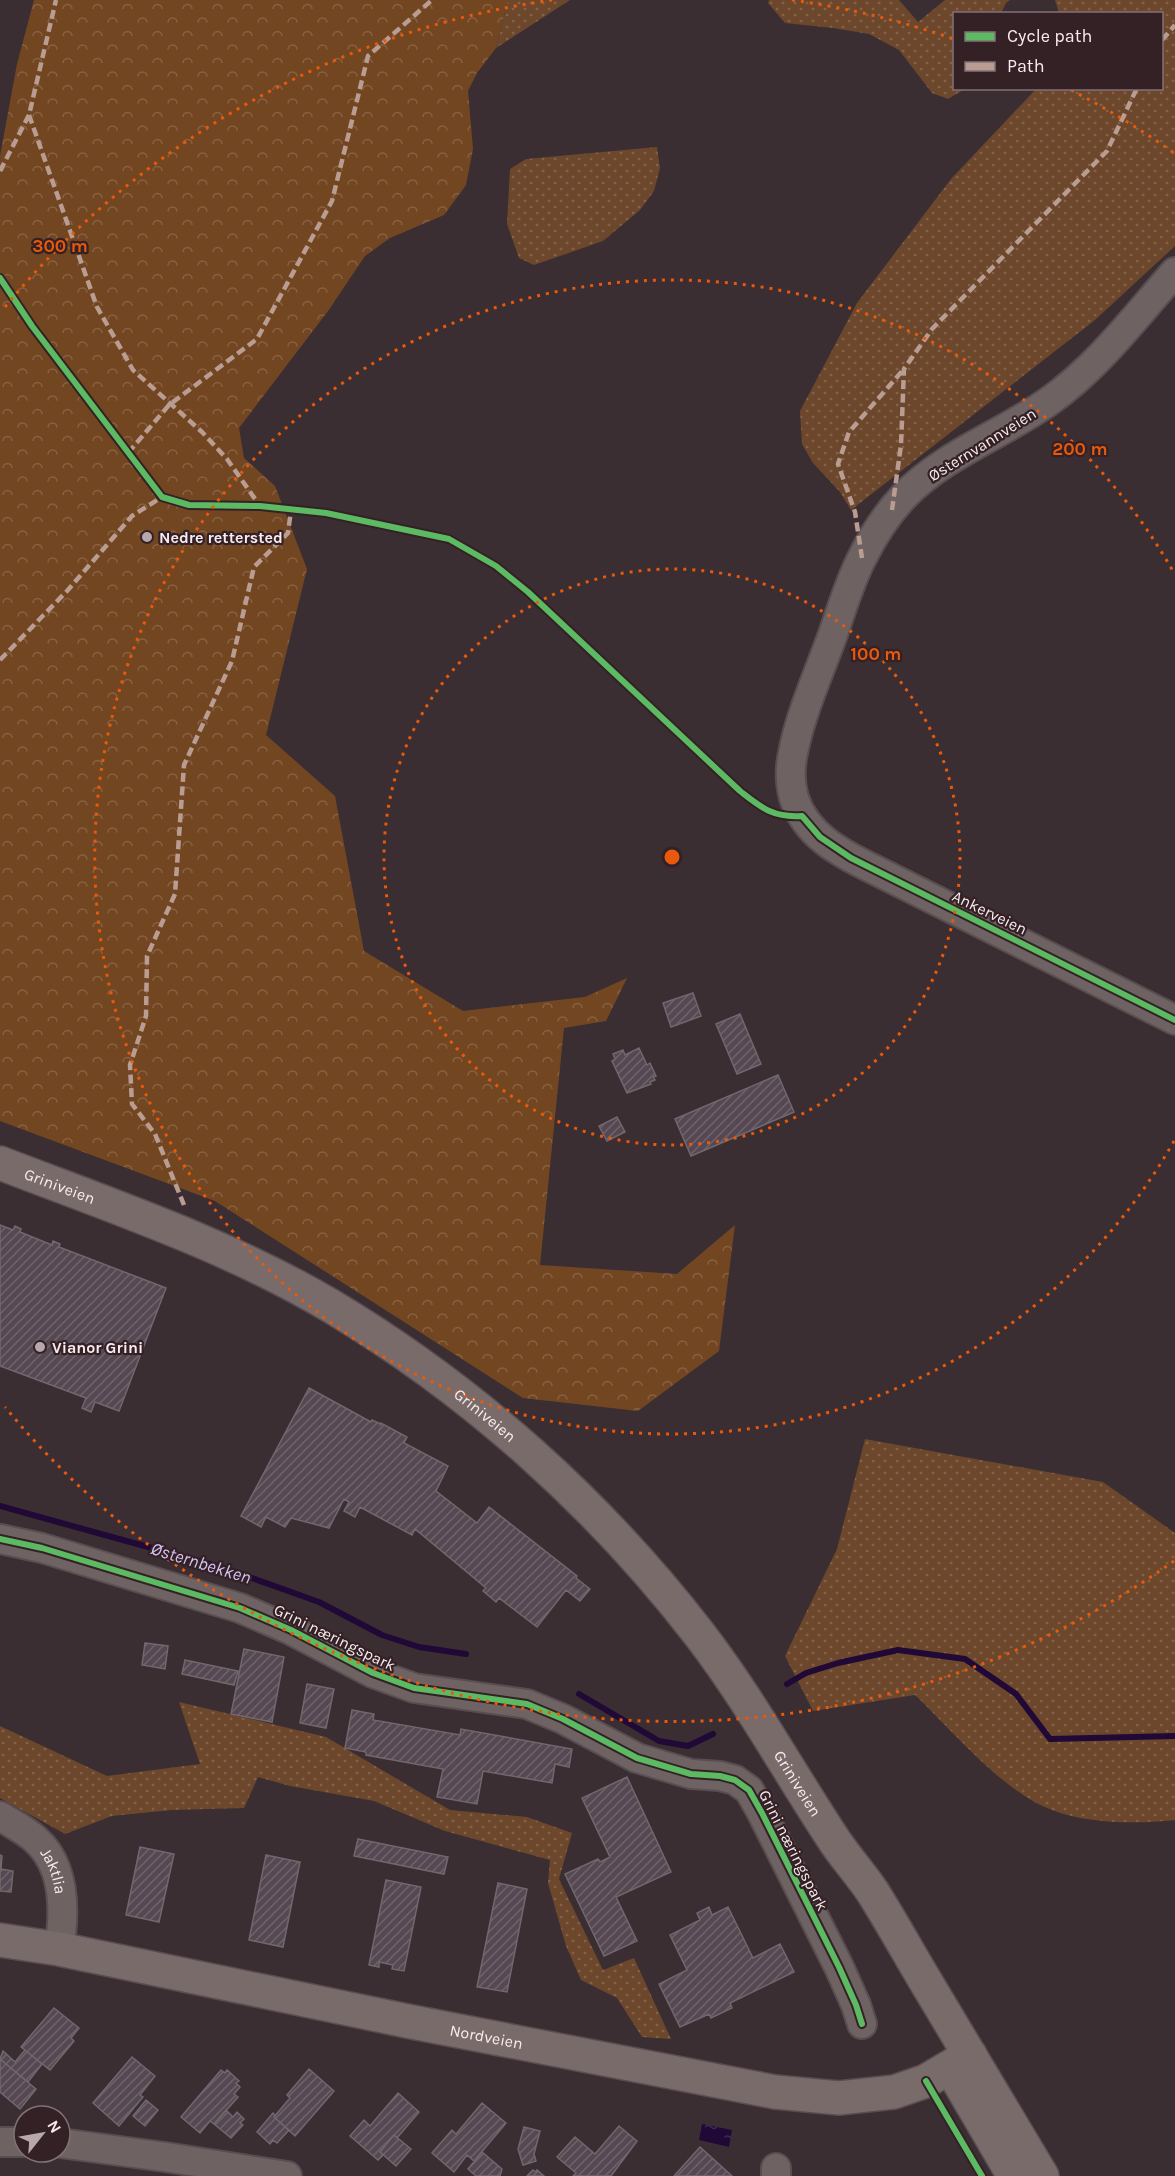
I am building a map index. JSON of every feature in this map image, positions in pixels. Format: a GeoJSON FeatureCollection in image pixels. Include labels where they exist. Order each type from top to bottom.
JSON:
{"type":"FeatureCollection","features":[{"type":"Feature","properties":{"kind":"main road","name":"Griniveien"},"geometry":{"type":"LineString","coordinates":[[0,1163],[190,1237],[281,1279],[329,1305],[376,1334],[492,1419],[579,1498],[674,1602],[735,1683],[782,1755],[832,1839],[871,1890],[960,2061],[1014,2176]]}},
{"type":"Feature","properties":{"kind":"main road","name":"Nordveien"},"geometry":{"type":"LineString","coordinates":[[0,1940],[776,2092],[838,2098],[894,2092],[918,2084],[960,2061]]}},
{"type":"Feature","properties":{"kind":"main road","name":"Griniveien"},"geometry":{"type":"LineString","coordinates":[[960,2061],[1042,2176]]}},
{"type":"Feature","properties":{"kind":"street","name":"Østernvannveien"},"geometry":{"type":"LineString","coordinates":[[802,816],[793,795],[791,783],[791,767],[797,738],[862,558],[877,530],[904,496],[939,467],[1032,413],[1078,378],[1175,272]]}},
{"type":"Feature","properties":{"kind":"street","name":"Ankerveien"},"geometry":{"type":"LineString","coordinates":[[802,816],[820,837],[851,858],[1175,1020]]}},
{"type":"Feature","properties":{"kind":"street","name":"Grini næringspark"},"geometry":{"type":"LineString","coordinates":[[0,1539],[42,1548],[240,1608],[291,1630],[373,1673],[414,1688],[527,1704],[563,1719],[637,1758],[691,1774],[720,1776],[735,1780],[748,1790],[762,1813],[839,1967],[862,2024]]}},
{"type":"Feature","properties":{"kind":"street","name":"Jaktlia"},"geometry":{"type":"LineString","coordinates":[[0,1816],[36,1840],[53,1862],[60,1881],[62,1905],[59,1950]]}},
{"type":"Feature","properties":{"kind":"street"},"geometry":{"type":"LineString","coordinates":[[72,2145],[286,2176]]}},
{"type":"Feature","properties":{"kind":"shaded area"},"geometry":{"type":"Polygon","coordinates":[[[508,0],[570,0],[496,48],[508,0]]]}},
{"type":"Feature","properties":{"kind":"shaded area"},"geometry":{"type":"Polygon","coordinates":[[[769,0],[899,0],[918,22],[945,0],[1010,0],[1002,12],[953,12],[953,90],[963,90],[948,99],[932,93],[899,50],[869,34],[785,23],[768,3],[769,0]]]}},
{"type":"Feature","properties":{"kind":"shaded area"},"geometry":{"type":"Polygon","coordinates":[[[1055,0],[1175,0],[1175,246],[1095,320],[851,510],[840,492],[813,463],[802,444],[800,411],[857,303],[951,179],[1035,90],[1163,90],[1163,12],[1059,12],[1055,0]]]}},
{"type":"Feature","properties":{"kind":"shaded area"},"geometry":{"type":"Polygon","coordinates":[[[657,147],[660,168],[654,191],[640,210],[603,241],[534,265],[519,258],[507,224],[510,169],[526,159],[657,147]]]}},
{"type":"Feature","properties":{"kind":"shaded area"},"geometry":{"type":"Polygon","coordinates":[[[865,1439],[1103,1482],[1175,1533],[1175,1820],[1129,1822],[1081,1818],[1066,1815],[1034,1802],[979,1759],[915,1695],[813,1711],[785,1656],[837,1549],[865,1439]]]}},
{"type":"Feature","properties":{"kind":"shaded area"},"geometry":{"type":"Polygon","coordinates":[[[179,1702],[326,1737],[450,1810],[527,1817],[572,1833],[559,1879],[603,1970],[634,1958],[671,2039],[642,2037],[617,1998],[581,1980],[566,1946],[548,1883],[550,1860],[445,1831],[374,1801],[290,1786],[258,1777],[244,1808],[172,1810],[112,1816],[65,1834],[0,1798],[0,1726],[107,1776],[200,1764],[179,1702]]]}},
{"type":"Feature","properties":{"kind":"green space"},"geometry":{"type":"Polygon","coordinates":[[[34,0],[508,0],[496,48],[477,73],[468,91],[473,149],[466,185],[444,215],[390,238],[365,256],[328,311],[239,428],[244,458],[275,486],[307,569],[266,735],[335,796],[364,951],[463,1011],[585,997],[627,978],[606,1021],[564,1028],[540,1265],[677,1274],[735,1225],[719,1351],[638,1411],[523,1398],[215,1201],[0,1121],[0,156],[17,64],[34,0]]]}},
{"type":"Feature","properties":{"kind":"water"},"geometry":{"type":"Polygon","coordinates":[[[702,2124],[732,2130],[729,2147],[699,2140],[702,2124]]]}},
{"type":"Feature","properties":{"kind":"building"},"geometry":{"type":"Polygon","coordinates":[[[693,993],[701,1016],[671,1027],[663,1003],[693,993]]]}},
{"type":"Feature","properties":{"kind":"building"},"geometry":{"type":"Polygon","coordinates":[[[740,1014],[761,1064],[737,1074],[716,1024],[740,1014]]]}},
{"type":"Feature","properties":{"kind":"building"},"geometry":{"type":"Polygon","coordinates":[[[639,1048],[647,1065],[650,1063],[656,1076],[653,1077],[655,1080],[650,1082],[651,1084],[627,1093],[612,1061],[615,1059],[613,1054],[623,1050],[625,1055],[639,1048]]]}},
{"type":"Feature","properties":{"kind":"building"},"geometry":{"type":"Polygon","coordinates":[[[778,1075],[794,1112],[691,1156],[675,1119],[778,1075]]]}},
{"type":"Feature","properties":{"kind":"building"},"geometry":{"type":"Polygon","coordinates":[[[617,1117],[625,1132],[607,1141],[599,1126],[617,1117]]]}},
{"type":"Feature","properties":{"kind":"building"},"geometry":{"type":"Polygon","coordinates":[[[0,1225],[13,1230],[15,1226],[21,1229],[20,1232],[52,1245],[53,1241],[60,1244],[59,1247],[166,1288],[119,1411],[95,1402],[91,1412],[82,1408],[86,1398],[0,1366],[0,1225]]]}},
{"type":"Feature","properties":{"kind":"building"},"geometry":{"type":"Polygon","coordinates":[[[309,1388],[371,1422],[372,1420],[381,1423],[407,1437],[404,1443],[448,1466],[436,1491],[477,1523],[489,1507],[577,1576],[576,1578],[590,1589],[580,1601],[566,1590],[537,1627],[499,1598],[496,1602],[483,1591],[486,1588],[415,1529],[412,1535],[360,1507],[355,1517],[344,1511],[349,1502],[344,1499],[329,1528],[291,1518],[285,1527],[266,1517],[261,1527],[241,1516],[309,1388]]]}},
{"type":"Feature","properties":{"kind":"building"},"geometry":{"type":"Polygon","coordinates":[[[145,1643],[168,1646],[165,1669],[142,1665],[145,1643]]]}},
{"type":"Feature","properties":{"kind":"building"},"geometry":{"type":"Polygon","coordinates":[[[244,1649],[284,1657],[272,1722],[231,1714],[244,1649]]]}},
{"type":"Feature","properties":{"kind":"building"},"geometry":{"type":"Polygon","coordinates":[[[185,1660],[238,1671],[234,1685],[182,1674],[185,1660]]]}},
{"type":"Feature","properties":{"kind":"building"},"geometry":{"type":"Polygon","coordinates":[[[307,1684],[334,1689],[326,1728],[300,1723],[307,1684]]]}},
{"type":"Feature","properties":{"kind":"building"},"geometry":{"type":"Polygon","coordinates":[[[352,1710],[374,1714],[373,1720],[460,1735],[461,1729],[572,1749],[569,1767],[555,1764],[552,1783],[483,1771],[477,1804],[437,1797],[443,1769],[366,1755],[366,1752],[345,1748],[352,1710]]]}},
{"type":"Feature","properties":{"kind":"building"},"geometry":{"type":"Polygon","coordinates":[[[627,1777],[671,1872],[616,1897],[637,1941],[604,1956],[565,1874],[598,1859],[600,1862],[610,1857],[582,1798],[627,1777]]]}},
{"type":"Feature","properties":{"kind":"building"},"geometry":{"type":"Polygon","coordinates":[[[358,1839],[448,1857],[444,1874],[354,1856],[358,1839]]]}},
{"type":"Feature","properties":{"kind":"building"},"geometry":{"type":"Polygon","coordinates":[[[140,1847],[174,1854],[159,1922],[126,1915],[140,1847]]]}},
{"type":"Feature","properties":{"kind":"building"},"geometry":{"type":"Polygon","coordinates":[[[0,1855],[2,1856],[1,1869],[13,1871],[11,1892],[0,1891],[0,1855]]]}},
{"type":"Feature","properties":{"kind":"building"},"geometry":{"type":"Polygon","coordinates":[[[266,1855],[300,1862],[283,1947],[249,1940],[266,1855]]]}},
{"type":"Feature","properties":{"kind":"building"},"geometry":{"type":"Polygon","coordinates":[[[386,1880],[421,1887],[404,1971],[392,1969],[393,1965],[379,1962],[379,1967],[369,1965],[386,1880]]]}},
{"type":"Feature","properties":{"kind":"building"},"geometry":{"type":"Polygon","coordinates":[[[498,1883],[527,1889],[507,1992],[477,1987],[498,1883]]]}},
{"type":"Feature","properties":{"kind":"building"},"geometry":{"type":"Polygon","coordinates":[[[709,1907],[712,1915],[728,1907],[753,1958],[780,1944],[794,1972],[730,2003],[732,2008],[711,2018],[709,2014],[680,2027],[659,1984],[687,1970],[670,1935],[700,1920],[697,1913],[709,1907]]]}},
{"type":"Feature","properties":{"kind":"building"},"geometry":{"type":"Polygon","coordinates":[[[54,2008],[79,2028],[71,2038],[74,2041],[50,2070],[21,2047],[54,2008]]]}},
{"type":"Feature","properties":{"kind":"building"},"geometry":{"type":"Polygon","coordinates":[[[25,2050],[42,2064],[28,2082],[0,2059],[3,2051],[15,2062],[25,2050]]]}},
{"type":"Feature","properties":{"kind":"building"},"geometry":{"type":"Polygon","coordinates":[[[132,2057],[155,2076],[140,2095],[143,2097],[119,2126],[93,2103],[132,2057]]]}},
{"type":"Feature","properties":{"kind":"building"},"geometry":{"type":"Polygon","coordinates":[[[0,2059],[36,2089],[24,2104],[14,2104],[0,2092],[0,2059]]]}},
{"type":"Feature","properties":{"kind":"building"},"geometry":{"type":"Polygon","coordinates":[[[309,2069],[334,2091],[295,2136],[274,2117],[290,2098],[287,2095],[309,2069]]]}},
{"type":"Feature","properties":{"kind":"building"},"geometry":{"type":"Polygon","coordinates":[[[221,2070],[225,2073],[227,2070],[239,2081],[236,2083],[240,2087],[234,2094],[238,2097],[214,2124],[210,2121],[200,2133],[181,2117],[221,2070]]]}},
{"type":"Feature","properties":{"kind":"building"},"geometry":{"type":"Polygon","coordinates":[[[398,2093],[419,2112],[397,2138],[394,2135],[380,2152],[383,2155],[378,2160],[350,2136],[364,2120],[370,2126],[398,2093]]]}},
{"type":"Feature","properties":{"kind":"building"},"geometry":{"type":"Polygon","coordinates":[[[146,2100],[158,2110],[145,2126],[133,2116],[146,2100]]]}},
{"type":"Feature","properties":{"kind":"building"},"geometry":{"type":"Polygon","coordinates":[[[482,2103],[506,2123],[474,2161],[467,2155],[454,2172],[432,2153],[452,2130],[456,2134],[482,2103]]]}},
{"type":"Feature","properties":{"kind":"building"},"geometry":{"type":"Polygon","coordinates":[[[226,2110],[233,2117],[237,2112],[244,2119],[240,2123],[243,2125],[231,2138],[214,2124],[226,2110]]]}},
{"type":"Feature","properties":{"kind":"building"},"geometry":{"type":"Polygon","coordinates":[[[273,2113],[274,2117],[289,2130],[277,2143],[273,2140],[270,2144],[257,2132],[273,2113]]]}},
{"type":"Feature","properties":{"kind":"building"},"geometry":{"type":"Polygon","coordinates":[[[619,2126],[637,2141],[611,2176],[573,2176],[576,2173],[557,2157],[575,2137],[595,2154],[619,2126]]]}},
{"type":"Feature","properties":{"kind":"building"},"geometry":{"type":"Polygon","coordinates":[[[524,2127],[540,2131],[534,2154],[536,2161],[523,2165],[518,2149],[524,2127]]]}},
{"type":"Feature","properties":{"kind":"building"},"geometry":{"type":"Polygon","coordinates":[[[394,2135],[411,2149],[396,2166],[380,2152],[394,2135]]]}},
{"type":"Feature","properties":{"kind":"building"},"geometry":{"type":"Polygon","coordinates":[[[700,2147],[732,2176],[674,2176],[700,2147]]]}},
{"type":"Feature","properties":{"kind":"building"},"geometry":{"type":"Polygon","coordinates":[[[482,2152],[502,2169],[500,2176],[476,2176],[468,2169],[482,2152]]]}},
{"type":"Feature","properties":{"kind":"building"},"geometry":{"type":"Polygon","coordinates":[[[533,2170],[536,2172],[537,2170],[544,2176],[527,2176],[533,2170]]]}},
{"type":"Feature","properties":{"kind":"waterway","name":"Østernbekken"},"geometry":{"type":"LineString","coordinates":[[0,1506],[224,1568],[319,1602],[382,1635],[419,1647],[466,1654]]}},
{"type":"Feature","properties":{"kind":"waterway","name":"Østernbekken"},"geometry":{"type":"LineString","coordinates":[[787,1684],[806,1673],[838,1663],[898,1650],[965,1659],[1016,1694],[1050,1739],[1175,1736]]}},
{"type":"Feature","properties":{"kind":"waterway","name":"Østernbekken"},"geometry":{"type":"LineString","coordinates":[[579,1694],[659,1741],[688,1746],[713,1734]]}},
{"type":"Feature","properties":{"kind":"marked path"},"geometry":{"type":"LineString","coordinates":[[0,171],[29,115],[56,0]]}},
{"type":"Feature","properties":{"kind":"marked path"},"geometry":{"type":"LineString","coordinates":[[128,453],[169,405],[257,339],[332,201],[368,56],[432,0]]}},
{"type":"Feature","properties":{"kind":"marked path"},"geometry":{"type":"LineString","coordinates":[[1163,39],[1175,25]]}},
{"type":"Feature","properties":{"kind":"marked path"},"geometry":{"type":"LineString","coordinates":[[892,510],[901,445],[904,369],[932,329],[1107,151],[1136,90]]}},
{"type":"Feature","properties":{"kind":"marked path"},"geometry":{"type":"LineString","coordinates":[[29,115],[97,307],[133,370],[202,432],[227,459],[260,506]]}},
{"type":"Feature","properties":{"kind":"marked path"},"geometry":{"type":"LineString","coordinates":[[862,558],[855,512],[838,464],[849,432],[904,369]]}},
{"type":"Feature","properties":{"kind":"marked path"},"geometry":{"type":"LineString","coordinates":[[0,660],[67,591],[132,516],[162,497]]}},
{"type":"Feature","properties":{"kind":"marked path"},"geometry":{"type":"LineString","coordinates":[[184,1205],[155,1134],[132,1104],[130,1065],[146,1016],[147,956],[175,894],[184,765],[232,661],[254,567],[288,533],[291,510]]}},
{"type":"Feature","properties":{"kind":"cycle path"},"geometry":{"type":"LineString","coordinates":[[0,278],[32,326],[162,497],[189,505],[260,506],[326,513],[449,539],[496,566],[528,592],[740,791],[768,811],[802,816],[820,837],[851,858],[1175,1020]]}},
{"type":"Feature","properties":{"kind":"cycle path"},"geometry":{"type":"LineString","coordinates":[[0,1539],[42,1548],[240,1608],[291,1630],[373,1673],[414,1688],[527,1704],[563,1719],[637,1758],[691,1774],[720,1776],[735,1780],[749,1790],[762,1813],[839,1967],[862,2024]]}},
{"type":"Feature","properties":{"kind":"cycle path"},"geometry":{"type":"LineString","coordinates":[[926,2081],[982,2176]]}},
{"type":"Feature","properties":{"kind":"place","name":"Nedre rettersted"},"geometry":{"type":"Point","coordinates":[147,537]}},
{"type":"Feature","properties":{"kind":"place","name":"Vianor Grini"},"geometry":{"type":"Point","coordinates":[40,1347]}}]}
